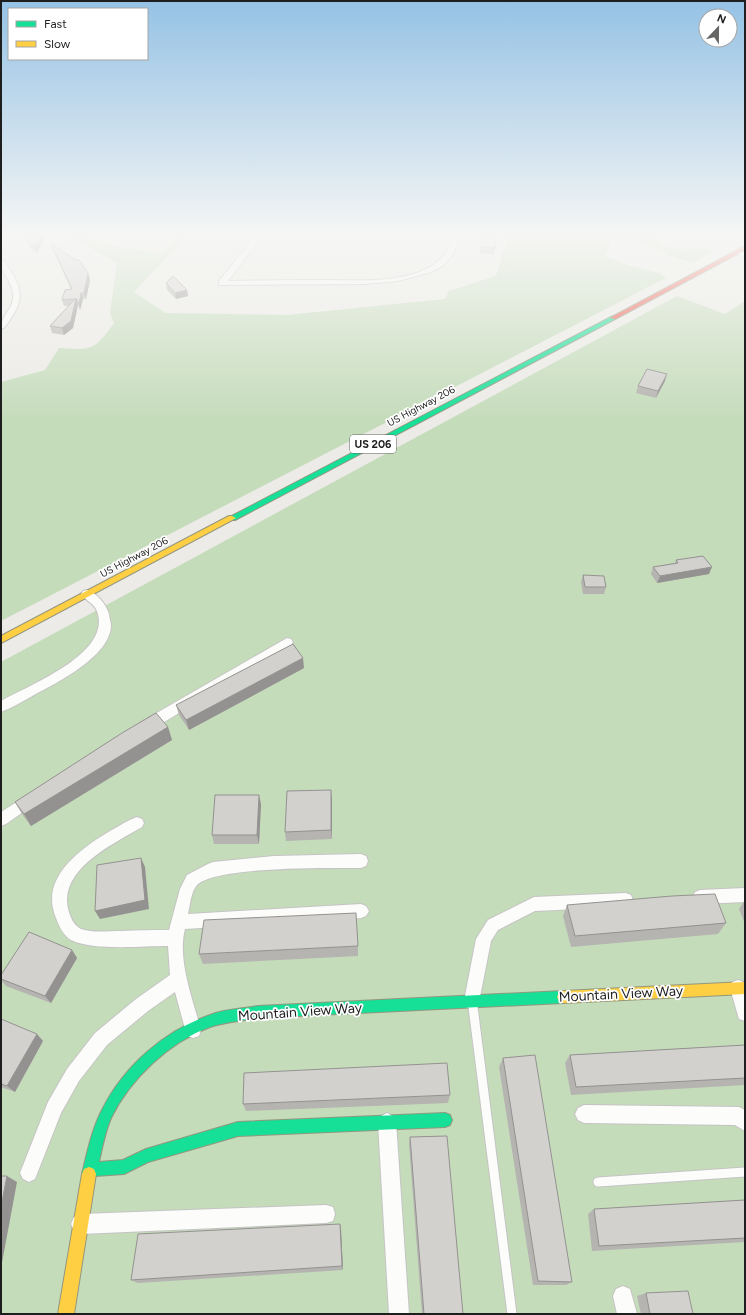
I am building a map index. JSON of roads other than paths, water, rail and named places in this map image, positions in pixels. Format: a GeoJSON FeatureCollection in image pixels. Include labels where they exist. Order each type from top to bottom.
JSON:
{"type":"FeatureCollection","features":[{"type":"Feature","properties":{"kind":"main road","name":"US Highway 206"},"geometry":{"type":"LineString","coordinates":[[1,640],[657,296]]}},
{"type":"Feature","properties":{"kind":"main road","name":"Mountain View Way"},"geometry":{"type":"LineString","coordinates":[[66,1314],[90,1170],[106,1116],[126,1084],[158,1050],[211,1021],[258,1012],[742,988]]}},
{"type":"Feature","properties":{"kind":"main road"},"geometry":{"type":"LineString","coordinates":[[90,1170],[124,1167],[146,1156],[238,1129],[444,1120]]}},
{"type":"Feature","properties":{"kind":"street"},"geometry":{"type":"LineString","coordinates":[[1,326],[13,311],[17,296]]}},
{"type":"Feature","properties":{"kind":"street"},"geometry":{"type":"LineString","coordinates":[[1,707],[64,672],[90,653],[98,645],[104,634],[105,622],[103,610],[99,604],[87,594]]}},
{"type":"Feature","properties":{"kind":"street"},"geometry":{"type":"LineString","coordinates":[[134,733],[287,642]]}},
{"type":"Feature","properties":{"kind":"street"},"geometry":{"type":"LineString","coordinates":[[1,820],[40,793]]}},
{"type":"Feature","properties":{"kind":"street"},"geometry":{"type":"LineString","coordinates":[[137,823],[84,856],[69,872],[60,888],[58,907],[67,929],[80,936],[99,939],[176,938]]}},
{"type":"Feature","properties":{"kind":"street"},"geometry":{"type":"LineString","coordinates":[[193,1030],[179,979],[176,938],[187,890],[192,880],[213,869],[274,863],[361,861]]}},
{"type":"Feature","properties":{"kind":"street"},"geometry":{"type":"LineString","coordinates":[[682,898],[745,895]]}},
{"type":"Feature","properties":{"kind":"street"},"geometry":{"type":"LineString","coordinates":[[472,1001],[484,939],[494,925],[534,904],[643,900]]}},
{"type":"Feature","properties":{"kind":"street"},"geometry":{"type":"LineString","coordinates":[[179,922],[362,911]]}},
{"type":"Feature","properties":{"kind":"street"},"geometry":{"type":"LineString","coordinates":[[29,1173],[54,1108],[73,1075],[101,1039],[142,1005],[179,979]]}},
{"type":"Feature","properties":{"kind":"street"},"geometry":{"type":"LineString","coordinates":[[742,988],[745,1013]]}},
{"type":"Feature","properties":{"kind":"street"},"geometry":{"type":"LineString","coordinates":[[584,1114],[739,1116],[745,1122]]}},
{"type":"Feature","properties":{"kind":"street"},"geometry":{"type":"LineString","coordinates":[[387,1122],[399,1314]]}},
{"type":"Feature","properties":{"kind":"street"},"geometry":{"type":"LineString","coordinates":[[81,1224],[326,1214]]}},
{"type":"Feature","properties":{"kind":"lane"},"geometry":{"type":"LineString","coordinates":[[472,1001],[512,1314]]}},
{"type":"Feature","properties":{"kind":"lane"},"geometry":{"type":"LineString","coordinates":[[598,1182],[745,1172]]}}]}
